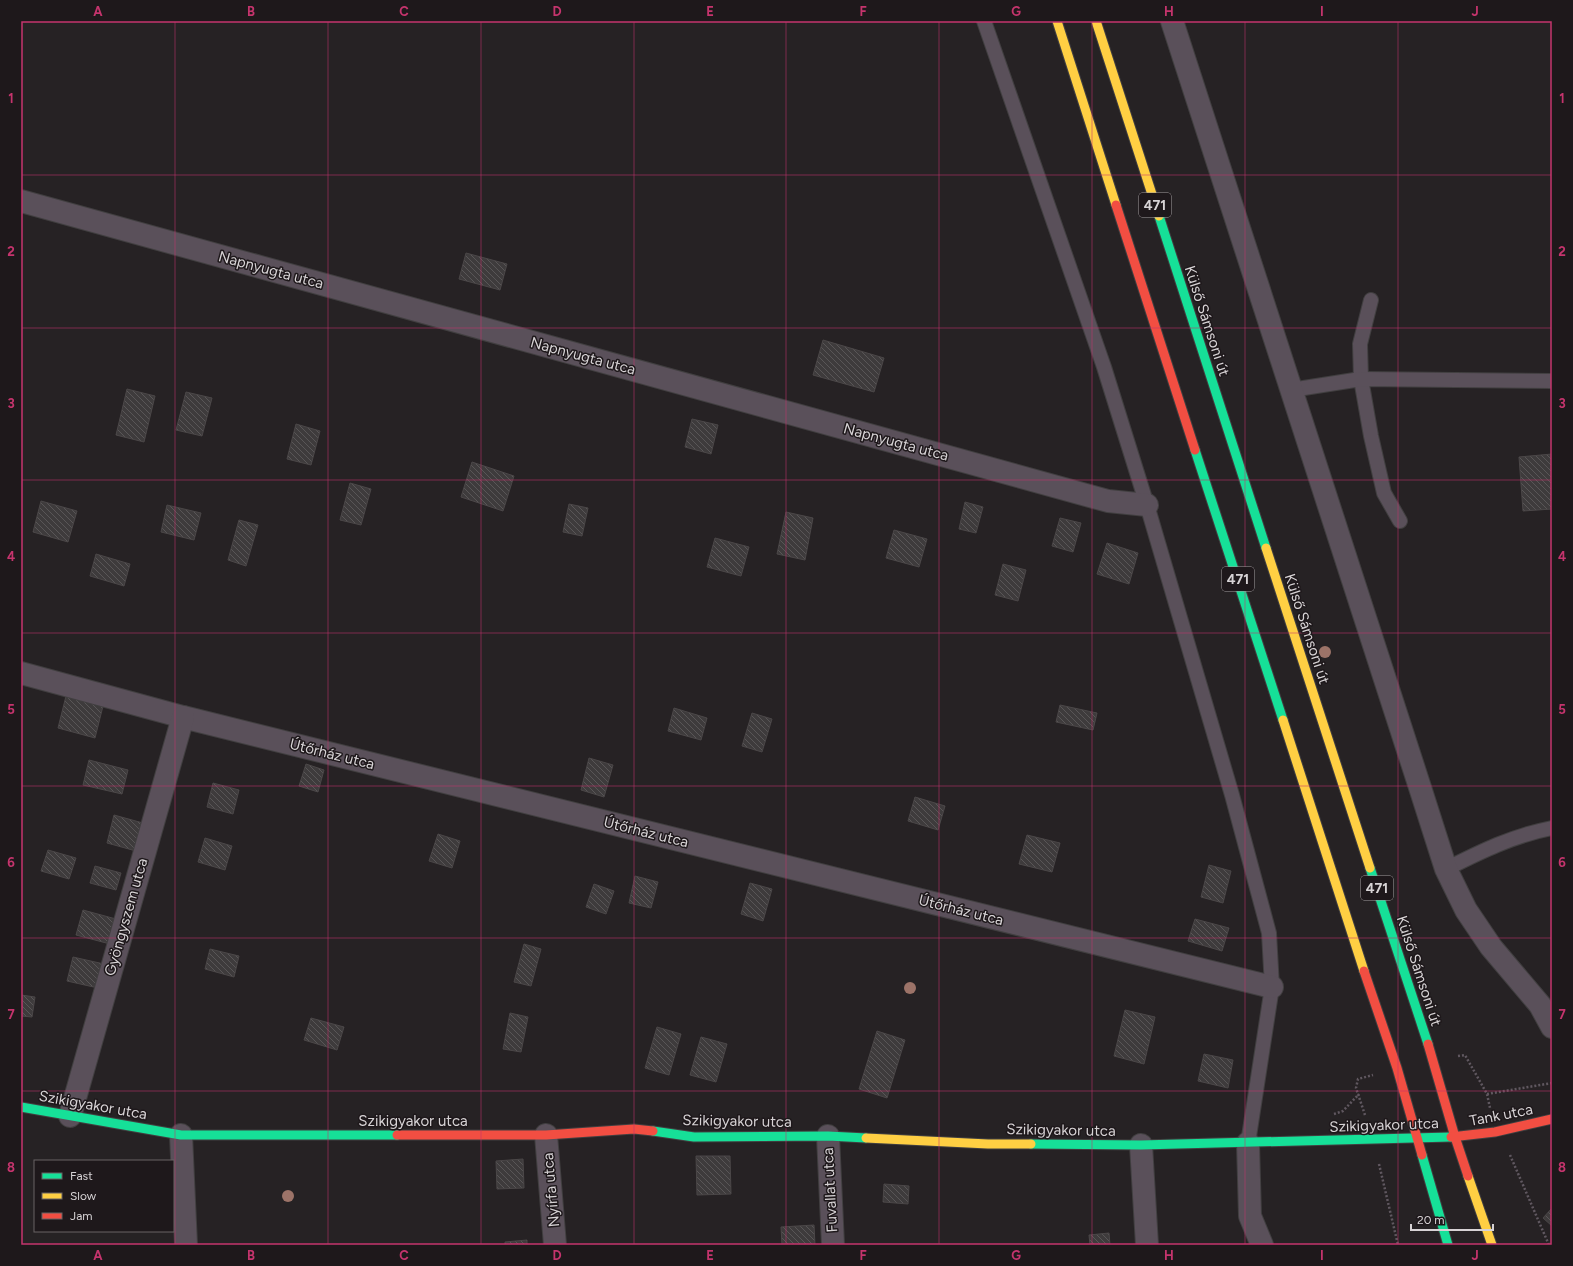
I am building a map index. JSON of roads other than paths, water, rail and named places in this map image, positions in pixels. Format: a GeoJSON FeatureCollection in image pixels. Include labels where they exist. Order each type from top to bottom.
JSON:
{"type":"FeatureCollection","features":[{"type":"Feature","properties":{"kind":"main road","name":"471"},"geometry":{"type":"LineString","coordinates":[[1057,21],[1357,949],[1397,1068],[1448,1245]]}},
{"type":"Feature","properties":{"kind":"main road","name":"Külső Sámsoni út"},"geometry":{"type":"LineString","coordinates":[[1096,21],[1296,641],[1429,1044],[1455,1137],[1492,1245]]}},
{"type":"Feature","properties":{"kind":"main road","name":"Szikigyakor utca"},"geometry":{"type":"LineString","coordinates":[[21,1106],[181,1135],[546,1135],[634,1129],[694,1137],[828,1136],[988,1144],[1141,1145],[1455,1137]]}},
{"type":"Feature","properties":{"kind":"main road","name":"Tank utca"},"geometry":{"type":"LineString","coordinates":[[1455,1137],[1495,1132],[1552,1119]]}},
{"type":"Feature","properties":{"kind":"street"},"geometry":{"type":"LineString","coordinates":[[1172,21],[1446,868],[1466,910],[1491,947],[1540,1005],[1552,1027]]}},
{"type":"Feature","properties":{"kind":"street","name":"Napnyugta utca"},"geometry":{"type":"LineString","coordinates":[[21,201],[1108,501],[1147,505]]}},
{"type":"Feature","properties":{"kind":"street","name":"Útőrház utca"},"geometry":{"type":"LineString","coordinates":[[21,673],[183,717],[1272,987]]}},
{"type":"Feature","properties":{"kind":"street","name":"Gyöngyszem utca"},"geometry":{"type":"LineString","coordinates":[[70,1116],[183,717]]}},
{"type":"Feature","properties":{"kind":"street"},"geometry":{"type":"LineString","coordinates":[[181,1135],[186,1245]]}},
{"type":"Feature","properties":{"kind":"street","name":"Nyírfa utca"},"geometry":{"type":"LineString","coordinates":[[546,1135],[555,1245]]}},
{"type":"Feature","properties":{"kind":"street","name":"Fuvallat utca"},"geometry":{"type":"LineString","coordinates":[[828,1136],[833,1245]]}},
{"type":"Feature","properties":{"kind":"street"},"geometry":{"type":"LineString","coordinates":[[1248,1143],[1250,1216],[1262,1245]]}},
{"type":"Feature","properties":{"kind":"street"},"geometry":{"type":"LineString","coordinates":[[1141,1145],[1147,1245]]}},
{"type":"Feature","properties":{"kind":"lane"},"geometry":{"type":"LineString","coordinates":[[984,21],[1104,367],[1147,505],[1230,787],[1269,933],[1272,987],[1248,1143]]}},
{"type":"Feature","properties":{"kind":"lane"},"geometry":{"type":"LineString","coordinates":[[1371,300],[1360,344],[1361,379],[1371,436],[1384,493],[1400,521]]}},
{"type":"Feature","properties":{"kind":"lane"},"geometry":{"type":"LineString","coordinates":[[1291,390],[1361,379],[1552,381]]}},
{"type":"Feature","properties":{"kind":"lane"},"geometry":{"type":"LineString","coordinates":[[1446,868],[1498,843],[1531,832],[1552,828]]}}]}
